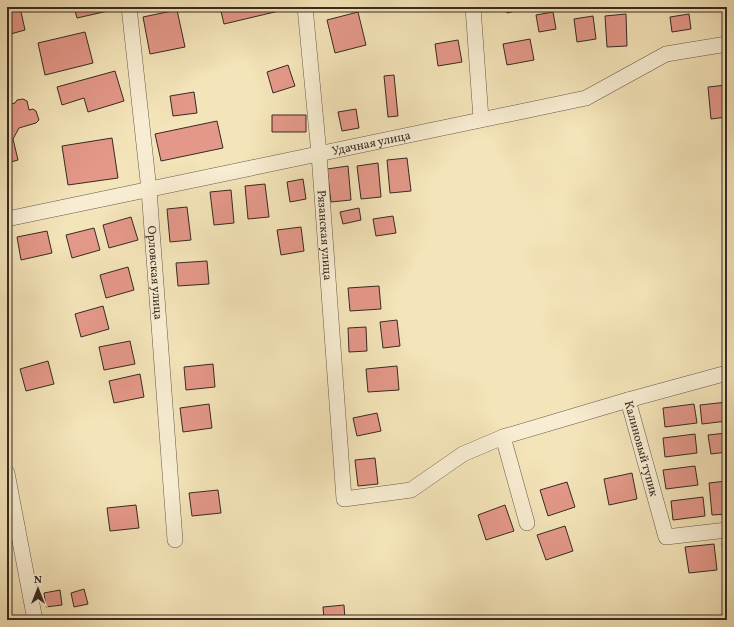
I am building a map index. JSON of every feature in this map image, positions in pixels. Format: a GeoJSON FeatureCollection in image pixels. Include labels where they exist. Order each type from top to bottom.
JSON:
{"type":"FeatureCollection","features":[{"type":"Feature","properties":{"kind":"street","name":"Орловская улица"},"geometry":{"type":"LineString","coordinates":[[129,7],[149,190],[175,540]]}},
{"type":"Feature","properties":{"kind":"street","name":"Рязанская улица"},"geometry":{"type":"LineString","coordinates":[[305,7],[319,154],[344,499],[411,490],[463,454],[503,437]]}},
{"type":"Feature","properties":{"kind":"street"},"geometry":{"type":"LineString","coordinates":[[473,7],[480,119]]}},
{"type":"Feature","properties":{"kind":"street","name":"Удачная улица"},"geometry":{"type":"LineString","coordinates":[[7,219],[586,98],[666,54],[727,44]]}},
{"type":"Feature","properties":{"kind":"street","name":"Калиновый тупик"},"geometry":{"type":"LineString","coordinates":[[727,373],[628,400],[666,537],[727,530]]}},
{"type":"Feature","properties":{"kind":"street"},"geometry":{"type":"LineString","coordinates":[[527,524],[503,437],[628,400]]}},
{"type":"Feature","properties":{"kind":"street"},"geometry":{"type":"LineString","coordinates":[[7,473],[35,620]]}},
{"type":"Feature","properties":{"kind":"building"},"geometry":{"type":"Polygon","coordinates":[[[7,7],[20,7],[25,30],[7,35],[7,7]]]}},
{"type":"Feature","properties":{"kind":"building"},"geometry":{"type":"Polygon","coordinates":[[[74,7],[107,7],[108,11],[77,18],[74,7]]]}},
{"type":"Feature","properties":{"kind":"building"},"geometry":{"type":"Polygon","coordinates":[[[220,7],[278,7],[279,11],[224,24],[220,7]]]}},
{"type":"Feature","properties":{"kind":"building"},"geometry":{"type":"Polygon","coordinates":[[[505,7],[527,7],[527,8],[507,13],[505,7]]]}},
{"type":"Feature","properties":{"kind":"building"},"geometry":{"type":"Polygon","coordinates":[[[177,10],[185,47],[150,54],[143,17],[177,10]]]}},
{"type":"Feature","properties":{"kind":"building"},"geometry":{"type":"Polygon","coordinates":[[[358,12],[366,45],[335,53],[327,20],[358,12]]]}},
{"type":"Feature","properties":{"kind":"building"},"geometry":{"type":"Polygon","coordinates":[[[553,12],[556,29],[539,32],[536,15],[553,12]]]}},
{"type":"Feature","properties":{"kind":"building"},"geometry":{"type":"Polygon","coordinates":[[[626,14],[627,46],[607,47],[605,16],[626,14]]]}},
{"type":"Feature","properties":{"kind":"building"},"geometry":{"type":"Polygon","coordinates":[[[689,14],[691,29],[672,32],[670,17],[689,14]]]}},
{"type":"Feature","properties":{"kind":"building"},"geometry":{"type":"Polygon","coordinates":[[[593,16],[596,39],[577,42],[574,19],[593,16]]]}},
{"type":"Feature","properties":{"kind":"building"},"geometry":{"type":"Polygon","coordinates":[[[85,32],[93,63],[45,75],[38,43],[85,32]]]}},
{"type":"Feature","properties":{"kind":"building"},"geometry":{"type":"Polygon","coordinates":[[[530,39],[534,60],[507,65],[503,44],[530,39]]]}},
{"type":"Feature","properties":{"kind":"building"},"geometry":{"type":"Polygon","coordinates":[[[458,40],[462,62],[438,66],[435,44],[458,40]]]}},
{"type":"Feature","properties":{"kind":"building"},"geometry":{"type":"Polygon","coordinates":[[[288,65],[295,86],[273,93],[267,72],[288,65]]]}},
{"type":"Feature","properties":{"kind":"building"},"geometry":{"type":"Polygon","coordinates":[[[115,71],[124,101],[88,112],[84,98],[62,105],[57,87],[115,71]]]}},
{"type":"Feature","properties":{"kind":"building"},"geometry":{"type":"Polygon","coordinates":[[[394,75],[398,116],[388,117],[384,76],[394,75]]]}},
{"type":"Feature","properties":{"kind":"building"},"geometry":{"type":"Polygon","coordinates":[[[727,85],[727,117],[711,119],[708,87],[727,85]]]}},
{"type":"Feature","properties":{"kind":"building"},"geometry":{"type":"Polygon","coordinates":[[[194,92],[197,113],[173,116],[170,96],[194,92]]]}},
{"type":"Feature","properties":{"kind":"building"},"geometry":{"type":"Polygon","coordinates":[[[23,99],[27,101],[29,110],[33,109],[36,111],[39,120],[36,123],[19,128],[13,139],[18,160],[7,163],[7,105],[23,99]]]}},
{"type":"Feature","properties":{"kind":"building"},"geometry":{"type":"Polygon","coordinates":[[[356,109],[359,128],[342,131],[338,112],[356,109]]]}},
{"type":"Feature","properties":{"kind":"building"},"geometry":{"type":"Polygon","coordinates":[[[272,115],[306,115],[306,132],[272,132],[272,115]]]}},
{"type":"Feature","properties":{"kind":"building"},"geometry":{"type":"Polygon","coordinates":[[[217,121],[223,148],[161,161],[155,134],[217,121]]]}},
{"type":"Feature","properties":{"kind":"building"},"geometry":{"type":"Polygon","coordinates":[[[112,138],[118,178],[68,185],[62,146],[112,138]]]}},
{"type":"Feature","properties":{"kind":"building"},"geometry":{"type":"Polygon","coordinates":[[[407,158],[411,191],[390,193],[387,160],[407,158]]]}},
{"type":"Feature","properties":{"kind":"building"},"geometry":{"type":"Polygon","coordinates":[[[378,163],[381,197],[361,199],[357,166],[378,163]]]}},
{"type":"Feature","properties":{"kind":"building"},"geometry":{"type":"Polygon","coordinates":[[[348,166],[351,200],[331,202],[327,169],[348,166]]]}},
{"type":"Feature","properties":{"kind":"building"},"geometry":{"type":"Polygon","coordinates":[[[303,179],[306,199],[290,202],[287,182],[303,179]]]}},
{"type":"Feature","properties":{"kind":"building"},"geometry":{"type":"Polygon","coordinates":[[[265,184],[269,217],[248,219],[245,186],[265,184]]]}},
{"type":"Feature","properties":{"kind":"building"},"geometry":{"type":"Polygon","coordinates":[[[231,190],[234,223],[214,225],[210,192],[231,190]]]}},
{"type":"Feature","properties":{"kind":"building"},"geometry":{"type":"Polygon","coordinates":[[[187,207],[191,240],[170,242],[167,209],[187,207]]]}},
{"type":"Feature","properties":{"kind":"building"},"geometry":{"type":"Polygon","coordinates":[[[359,208],[361,220],[343,224],[340,212],[359,208]]]}},
{"type":"Feature","properties":{"kind":"building"},"geometry":{"type":"Polygon","coordinates":[[[393,216],[396,233],[376,236],[373,219],[393,216]]]}},
{"type":"Feature","properties":{"kind":"building"},"geometry":{"type":"Polygon","coordinates":[[[131,217],[138,240],[109,248],[103,225],[131,217]]]}},
{"type":"Feature","properties":{"kind":"building"},"geometry":{"type":"Polygon","coordinates":[[[301,227],[304,251],[281,255],[277,230],[301,227]]]}},
{"type":"Feature","properties":{"kind":"building"},"geometry":{"type":"Polygon","coordinates":[[[94,228],[100,250],[72,258],[66,235],[94,228]]]}},
{"type":"Feature","properties":{"kind":"building"},"geometry":{"type":"Polygon","coordinates":[[[47,231],[52,253],[21,260],[17,237],[47,231]]]}},
{"type":"Feature","properties":{"kind":"building"},"geometry":{"type":"Polygon","coordinates":[[[207,261],[209,284],[178,286],[176,263],[207,261]]]}},
{"type":"Feature","properties":{"kind":"building"},"geometry":{"type":"Polygon","coordinates":[[[128,267],[134,290],[106,298],[100,275],[128,267]]]}},
{"type":"Feature","properties":{"kind":"building"},"geometry":{"type":"Polygon","coordinates":[[[379,286],[381,309],[350,311],[348,288],[379,286]]]}},
{"type":"Feature","properties":{"kind":"building"},"geometry":{"type":"Polygon","coordinates":[[[103,306],[109,329],[81,337],[75,314],[103,306]]]}},
{"type":"Feature","properties":{"kind":"building"},"geometry":{"type":"Polygon","coordinates":[[[397,320],[400,346],[383,348],[380,322],[397,320]]]}},
{"type":"Feature","properties":{"kind":"building"},"geometry":{"type":"Polygon","coordinates":[[[366,327],[367,351],[349,352],[348,328],[366,327]]]}},
{"type":"Feature","properties":{"kind":"building"},"geometry":{"type":"Polygon","coordinates":[[[130,341],[135,364],[104,370],[99,347],[130,341]]]}},
{"type":"Feature","properties":{"kind":"building"},"geometry":{"type":"Polygon","coordinates":[[[48,361],[54,384],[26,391],[20,369],[48,361]]]}},
{"type":"Feature","properties":{"kind":"building"},"geometry":{"type":"Polygon","coordinates":[[[213,364],[215,387],[186,390],[184,367],[213,364]]]}},
{"type":"Feature","properties":{"kind":"building"},"geometry":{"type":"Polygon","coordinates":[[[397,366],[399,390],[368,392],[366,369],[397,366]]]}},
{"type":"Feature","properties":{"kind":"building"},"geometry":{"type":"Polygon","coordinates":[[[140,374],[144,397],[114,403],[109,381],[140,374]]]}},
{"type":"Feature","properties":{"kind":"building"},"geometry":{"type":"Polygon","coordinates":[[[727,402],[727,421],[702,424],[700,405],[727,402]]]}},
{"type":"Feature","properties":{"kind":"building"},"geometry":{"type":"Polygon","coordinates":[[[209,404],[212,428],[183,432],[180,408],[209,404]]]}},
{"type":"Feature","properties":{"kind":"building"},"geometry":{"type":"Polygon","coordinates":[[[694,404],[697,423],[665,427],[663,408],[694,404]]]}},
{"type":"Feature","properties":{"kind":"building"},"geometry":{"type":"Polygon","coordinates":[[[377,413],[381,431],[357,436],[353,418],[377,413]]]}},
{"type":"Feature","properties":{"kind":"building"},"geometry":{"type":"Polygon","coordinates":[[[727,433],[727,452],[711,454],[708,435],[727,433]]]}},
{"type":"Feature","properties":{"kind":"building"},"geometry":{"type":"Polygon","coordinates":[[[695,434],[697,453],[665,457],[663,438],[695,434]]]}},
{"type":"Feature","properties":{"kind":"building"},"geometry":{"type":"Polygon","coordinates":[[[375,458],[378,484],[358,486],[355,460],[375,458]]]}},
{"type":"Feature","properties":{"kind":"building"},"geometry":{"type":"Polygon","coordinates":[[[695,466],[698,485],[666,489],[663,470],[695,466]]]}},
{"type":"Feature","properties":{"kind":"building"},"geometry":{"type":"Polygon","coordinates":[[[632,473],[637,499],[609,505],[604,479],[632,473]]]}},
{"type":"Feature","properties":{"kind":"building"},"geometry":{"type":"Polygon","coordinates":[[[727,481],[727,514],[712,515],[709,483],[727,481]]]}},
{"type":"Feature","properties":{"kind":"building"},"geometry":{"type":"Polygon","coordinates":[[[567,482],[575,507],[548,516],[540,490],[567,482]]]}},
{"type":"Feature","properties":{"kind":"building"},"geometry":{"type":"Polygon","coordinates":[[[218,490],[221,513],[192,516],[189,493],[218,490]]]}},
{"type":"Feature","properties":{"kind":"building"},"geometry":{"type":"Polygon","coordinates":[[[703,497],[705,516],[673,520],[671,501],[703,497]]]}},
{"type":"Feature","properties":{"kind":"building"},"geometry":{"type":"Polygon","coordinates":[[[136,505],[139,528],[110,531],[107,508],[136,505]]]}},
{"type":"Feature","properties":{"kind":"building"},"geometry":{"type":"Polygon","coordinates":[[[505,505],[514,531],[486,540],[478,515],[505,505]]]}},
{"type":"Feature","properties":{"kind":"building"},"geometry":{"type":"Polygon","coordinates":[[[565,526],[573,551],[546,560],[537,535],[565,526]]]}},
{"type":"Feature","properties":{"kind":"building"},"geometry":{"type":"Polygon","coordinates":[[[722,543],[727,543],[727,570],[725,570],[722,543]]]}},
{"type":"Feature","properties":{"kind":"building"},"geometry":{"type":"Polygon","coordinates":[[[714,544],[717,570],[689,573],[685,547],[714,544]]]}},
{"type":"Feature","properties":{"kind":"building"},"geometry":{"type":"Polygon","coordinates":[[[84,589],[88,604],[74,607],[71,593],[84,589]]]}},
{"type":"Feature","properties":{"kind":"building"},"geometry":{"type":"Polygon","coordinates":[[[60,590],[62,605],[46,607],[44,593],[60,590]]]}},
{"type":"Feature","properties":{"kind":"building"},"geometry":{"type":"Polygon","coordinates":[[[344,605],[345,620],[324,620],[323,607],[344,605]]]}}]}
